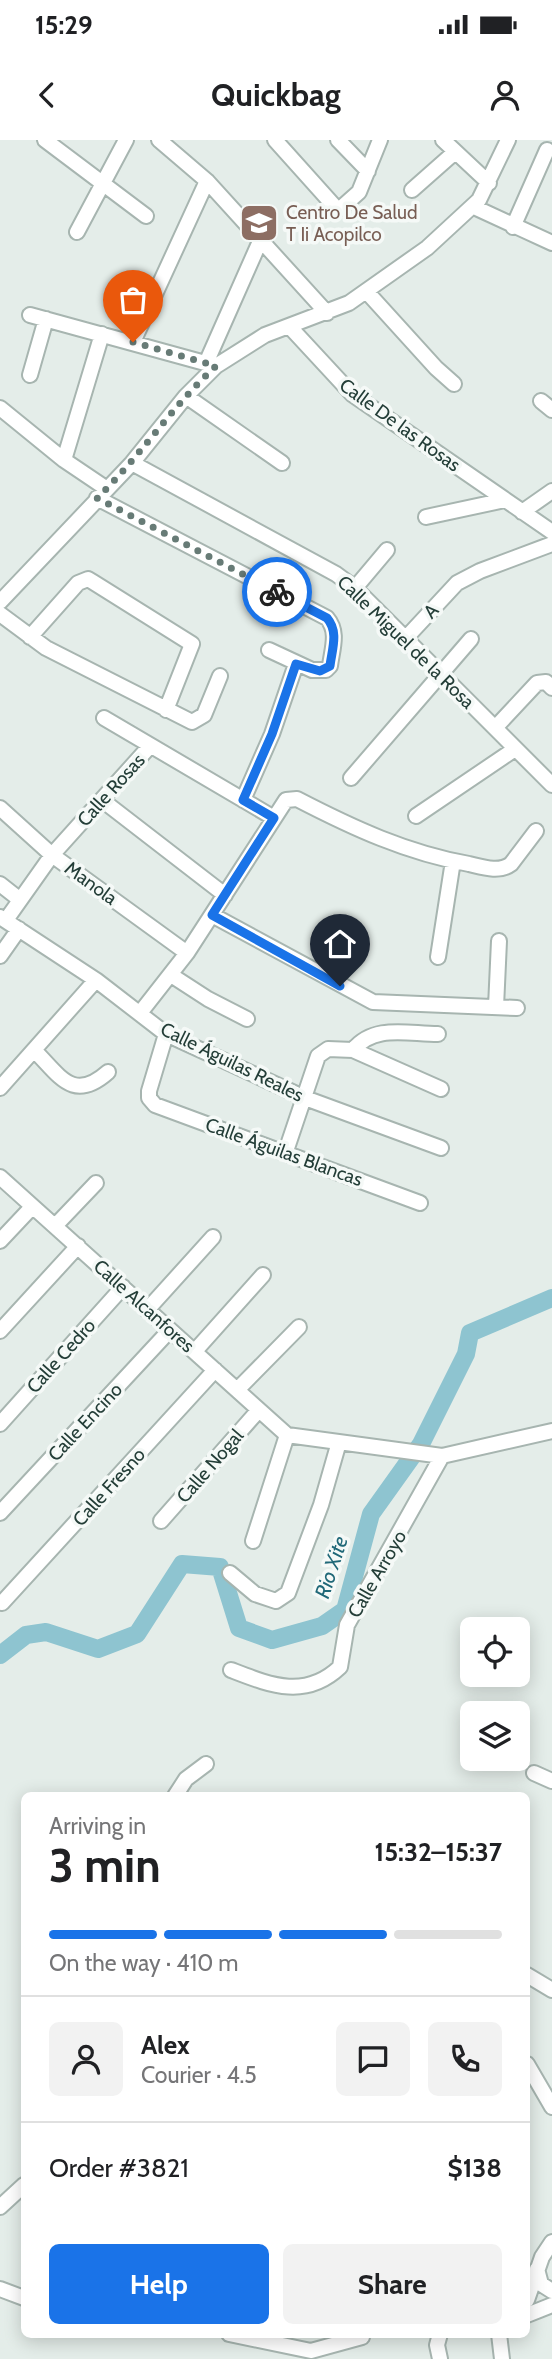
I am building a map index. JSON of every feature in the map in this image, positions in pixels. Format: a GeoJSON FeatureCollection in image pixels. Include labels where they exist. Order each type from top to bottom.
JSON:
{"type":"FeatureCollection","features":[{"type":"Feature","properties":{"kind":"street"},"geometry":{"type":"LineString","coordinates":[[45,140],[103,181],[146,216]]}},
{"type":"Feature","properties":{"kind":"street"},"geometry":{"type":"LineString","coordinates":[[77,232],[125,140]]}},
{"type":"Feature","properties":{"kind":"street"},"geometry":{"type":"LineString","coordinates":[[159,140],[207,181],[327,313]]}},
{"type":"Feature","properties":{"kind":"street"},"geometry":{"type":"LineString","coordinates":[[275,140],[336,208],[347,205],[359,192],[380,140]]}},
{"type":"Feature","properties":{"kind":"street"},"geometry":{"type":"LineString","coordinates":[[338,140],[368,172]]}},
{"type":"Feature","properties":{"kind":"street"},"geometry":{"type":"LineString","coordinates":[[443,140],[489,183]]}},
{"type":"Feature","properties":{"kind":"street"},"geometry":{"type":"LineString","coordinates":[[30,315],[212,364],[245,345],[327,313],[368,292],[474,207],[489,183],[508,140]]}},
{"type":"Feature","properties":{"kind":"street"},"geometry":{"type":"LineString","coordinates":[[513,227],[547,150]]}},
{"type":"Feature","properties":{"kind":"street"},"geometry":{"type":"LineString","coordinates":[[412,190],[455,152]]}},
{"type":"Feature","properties":{"kind":"street"},"geometry":{"type":"LineString","coordinates":[[133,342],[207,181]]}},
{"type":"Feature","properties":{"kind":"street"},"geometry":{"type":"LineString","coordinates":[[474,207],[552,243]]}},
{"type":"Feature","properties":{"kind":"street"},"geometry":{"type":"LineString","coordinates":[[0,601],[132,463],[212,364],[261,239]]}},
{"type":"Feature","properties":{"kind":"street"},"geometry":{"type":"LineString","coordinates":[[368,292],[436,368],[454,384]]}},
{"type":"Feature","properties":{"kind":"street"},"geometry":{"type":"LineString","coordinates":[[30,375],[46,319]]}},
{"type":"Feature","properties":{"kind":"street","name":"Calle De las Rosas"},"geometry":{"type":"LineString","coordinates":[[289,326],[352,394],[552,532]]}},
{"type":"Feature","properties":{"kind":"street"},"geometry":{"type":"LineString","coordinates":[[64,460],[102,334]]}},
{"type":"Feature","properties":{"kind":"street"},"geometry":{"type":"LineString","coordinates":[[186,396],[282,463]]}},
{"type":"Feature","properties":{"kind":"street"},"geometry":{"type":"LineString","coordinates":[[0,408],[102,493],[327,618],[333,624],[335,634],[330,666],[326,670],[312,670],[269,650]]}},
{"type":"Feature","properties":{"kind":"street","name":"Calle Miguel de la Rosa"},"geometry":{"type":"LineString","coordinates":[[132,463],[336,574],[355,588],[552,785]]}},
{"type":"Feature","properties":{"kind":"street"},"geometry":{"type":"LineString","coordinates":[[522,512],[552,491]]}},
{"type":"Feature","properties":{"kind":"street"},"geometry":{"type":"LineString","coordinates":[[426,517],[505,500]]}},
{"type":"Feature","properties":{"kind":"street","name":"A"},"geometry":{"type":"LineString","coordinates":[[405,639],[457,583],[480,571],[552,544]]}},
{"type":"Feature","properties":{"kind":"street"},"geometry":{"type":"LineString","coordinates":[[355,588],[387,551]]}},
{"type":"Feature","properties":{"kind":"street"},"geometry":{"type":"LineString","coordinates":[[30,637],[78,583],[84,579],[93,582],[192,644],[166,710]]}},
{"type":"Feature","properties":{"kind":"street"},"geometry":{"type":"LineString","coordinates":[[0,614],[30,637],[166,710],[196,722],[204,715],[220,676]]}},
{"type":"Feature","properties":{"kind":"street"},"geometry":{"type":"LineString","coordinates":[[351,778],[471,639]]}},
{"type":"Feature","properties":{"kind":"street"},"geometry":{"type":"LineString","coordinates":[[243,800],[272,734],[296,664]]}},
{"type":"Feature","properties":{"kind":"street"},"geometry":{"type":"LineString","coordinates":[[495,728],[537,683],[545,682],[552,688]]}},
{"type":"Feature","properties":{"kind":"street"},"geometry":{"type":"LineString","coordinates":[[104,718],[274,818]]}},
{"type":"Feature","properties":{"kind":"street","name":"Calle Rosas"},"geometry":{"type":"LineString","coordinates":[[0,956],[8,922],[19,899],[52,855],[150,746]]}},
{"type":"Feature","properties":{"kind":"street"},"geometry":{"type":"LineString","coordinates":[[416,816],[515,749]]}},
{"type":"Feature","properties":{"kind":"street"},"geometry":{"type":"LineString","coordinates":[[139,1013],[187,953],[286,800],[297,799],[367,835],[453,862],[506,868],[536,831]]}},
{"type":"Feature","properties":{"kind":"street"},"geometry":{"type":"LineString","coordinates":[[102,800],[225,895]]}},
{"type":"Feature","properties":{"kind":"street","name":"Manola"},"geometry":{"type":"LineString","coordinates":[[0,808],[52,855],[187,953]]}},
{"type":"Feature","properties":{"kind":"street"},"geometry":{"type":"LineString","coordinates":[[438,957],[453,862]]}},
{"type":"Feature","properties":{"kind":"street"},"geometry":{"type":"LineString","coordinates":[[0,884],[19,899]]}},
{"type":"Feature","properties":{"kind":"street"},"geometry":{"type":"LineString","coordinates":[[212,915],[373,1002],[517,1008]]}},
{"type":"Feature","properties":{"kind":"street","name":"Calle Águilas Reales"},"geometry":{"type":"LineString","coordinates":[[8,922],[96,980],[166,1034],[305,1097],[441,1148]]}},
{"type":"Feature","properties":{"kind":"street"},"geometry":{"type":"LineString","coordinates":[[496,1007],[499,941]]}},
{"type":"Feature","properties":{"kind":"street"},"geometry":{"type":"LineString","coordinates":[[171,975],[208,999],[247,1019]]}},
{"type":"Feature","properties":{"kind":"street"},"geometry":{"type":"LineString","coordinates":[[0,1088],[96,980]]}},
{"type":"Feature","properties":{"kind":"street"},"geometry":{"type":"LineString","coordinates":[[354,1051],[363,1038],[377,1033],[438,1034]]}},
{"type":"Feature","properties":{"kind":"street","name":"Calle Águilas Blancas"},"geometry":{"type":"LineString","coordinates":[[166,1034],[149,1098],[155,1105],[286,1151],[420,1203]]}},
{"type":"Feature","properties":{"kind":"street"},"geometry":{"type":"LineString","coordinates":[[286,1151],[320,1052],[339,1048],[354,1051],[441,1089]]}},
{"type":"Feature","properties":{"kind":"street"},"geometry":{"type":"LineString","coordinates":[[34,1050],[65,1081],[77,1087],[88,1086],[108,1072]]}},
{"type":"Feature","properties":{"kind":"street","name":"Calle Alcanfores"},"geometry":{"type":"LineString","coordinates":[[0,1177],[287,1435]]}},
{"type":"Feature","properties":{"kind":"street"},"geometry":{"type":"LineString","coordinates":[[55,1226],[96,1183]]}},
{"type":"Feature","properties":{"kind":"street"},"geometry":{"type":"LineString","coordinates":[[0,1241],[32,1207]]}},
{"type":"Feature","properties":{"kind":"street"},"geometry":{"type":"LineString","coordinates":[[147,1310],[213,1237]]}},
{"type":"Feature","properties":{"kind":"street"},"geometry":{"type":"LineString","coordinates":[[0,1331],[78,1247]]}},
{"type":"Feature","properties":{"kind":"street"},"geometry":{"type":"LineString","coordinates":[[195,1351],[263,1275]]}},
{"type":"Feature","properties":{"kind":"street","name":"Calle Cedro"},"geometry":{"type":"LineString","coordinates":[[0,1424],[122,1287]]}},
{"type":"Feature","properties":{"kind":"street"},"geometry":{"type":"LineString","coordinates":[[237,1390],[299,1327]]}},
{"type":"Feature","properties":{"kind":"street","name":"Calle Encino"},"geometry":{"type":"LineString","coordinates":[[0,1513],[170,1330]]}},
{"type":"Feature","properties":{"kind":"street","name":"Calle Fresno"},"geometry":{"type":"LineString","coordinates":[[2,1603],[215,1370]]}},
{"type":"Feature","properties":{"kind":"street","name":"Calle Nogal"},"geometry":{"type":"LineString","coordinates":[[161,1521],[258,1410]]}},
{"type":"Feature","properties":{"kind":"street"},"geometry":{"type":"LineString","coordinates":[[253,1541],[287,1435],[437,1456],[552,1431]]}},
{"type":"Feature","properties":{"kind":"street"},"geometry":{"type":"LineString","coordinates":[[230,1573],[256,1594],[271,1601],[280,1600],[288,1593],[321,1504],[339,1443]]}},
{"type":"Feature","properties":{"kind":"street","name":"Calle Arroyo"},"geometry":{"type":"LineString","coordinates":[[231,1670],[286,1688],[315,1684],[340,1667],[348,1625],[437,1456]]}},
{"type":"Feature","properties":{"kind":"street"},"geometry":{"type":"LineString","coordinates":[[178,1792],[186,1779],[206,1764]]}},
{"type":"Feature","properties":{"kind":"street"},"geometry":{"type":"LineString","coordinates":[[534,1773],[552,1782]]}},
{"type":"Feature","properties":{"kind":"street"},"geometry":{"type":"LineString","coordinates":[[530,1977],[552,1990]]}},
{"type":"Feature","properties":{"kind":"street"},"geometry":{"type":"LineString","coordinates":[[530,2069],[552,2107]]}},
{"type":"Feature","properties":{"kind":"street"},"geometry":{"type":"LineString","coordinates":[[0,2207],[21,2188]]}},
{"type":"Feature","properties":{"kind":"street"},"geometry":{"type":"LineString","coordinates":[[530,2291],[537,2269],[552,2242]]}},
{"type":"Feature","properties":{"kind":"street"},"geometry":{"type":"LineString","coordinates":[[537,2269],[541,2284],[552,2291]]}},
{"type":"Feature","properties":{"kind":"street"},"geometry":{"type":"LineString","coordinates":[[0,2289],[21,2297]]}},
{"type":"Feature","properties":{"kind":"street"},"geometry":{"type":"LineString","coordinates":[[530,2314],[552,2305]]}},
{"type":"Feature","properties":{"kind":"street"},"geometry":{"type":"LineString","coordinates":[[242,2338],[299,2355],[359,2338]]}},
{"type":"Feature","properties":{"kind":"street"},"geometry":{"type":"LineString","coordinates":[[438,2358],[440,2338]]}},
{"type":"Feature","properties":{"kind":"street"},"geometry":{"type":"LineString","coordinates":[[499,2338],[502,2359]]}},
{"type":"Feature","properties":{"kind":"waterway","name":"Rio Xite"},"geometry":{"type":"LineString","coordinates":[[0,1655],[26,1635],[46,1632],[98,1649],[137,1634],[182,1564],[220,1567],[239,1628],[272,1640],[322,1626],[345,1610],[371,1514],[421,1444],[466,1354],[470,1333],[552,1298]]}},
{"type":"Feature","properties":{"kind":"way so far"},"geometry":{"type":"LineString","coordinates":[[133,342],[207,361],[216,366],[186,396],[132,463],[97,498],[277,592]]}},
{"type":"Feature","properties":{"kind":"place","name":"Centro De Salud T Ii Acopilco"},"geometry":{"type":"Point","coordinates":[259,223]}},
{"type":"Feature","properties":{"kind":"route"},"geometry":{"type":"LineString","coordinates":[[277,592],[327,618],[333,624],[335,634],[330,666],[320,671],[296,664],[272,734],[243,800],[274,818],[212,915],[340,986]]}}]}
